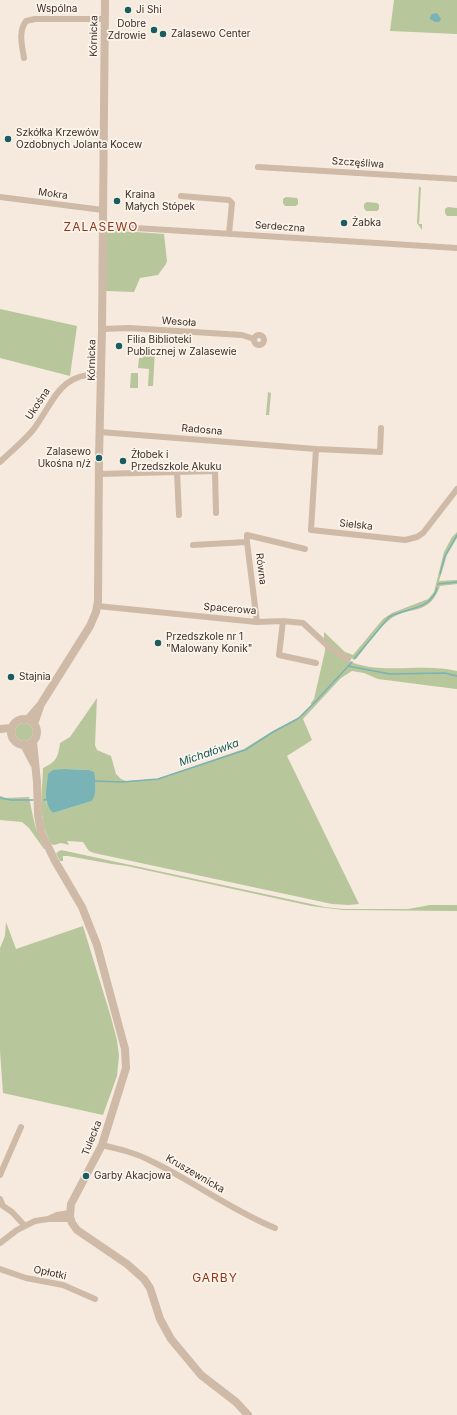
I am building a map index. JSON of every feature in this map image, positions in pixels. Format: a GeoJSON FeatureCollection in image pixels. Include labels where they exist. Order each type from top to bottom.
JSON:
{"type":"FeatureCollection","features":[{"type":"Feature","properties":{"kind":"street","name":"Kórnicka"},"geometry":{"type":"LineString","coordinates":[[31,722],[90,626],[97,606],[99,584],[105,0]]}},
{"type":"Feature","properties":{"kind":"street","name":"Wspólna"},"geometry":{"type":"LineString","coordinates":[[24,58],[21,37],[22,26],[26,21],[34,19],[104,19]]}},
{"type":"Feature","properties":{"kind":"street","name":"Szczęśliwa"},"geometry":{"type":"LineString","coordinates":[[258,167],[457,179]]}},
{"type":"Feature","properties":{"kind":"street"},"geometry":{"type":"LineString","coordinates":[[182,196],[229,200],[232,203],[229,234]]}},
{"type":"Feature","properties":{"kind":"street","name":"Mokra"},"geometry":{"type":"LineString","coordinates":[[0,197],[103,210]]}},
{"type":"Feature","properties":{"kind":"street","name":"Serdeczna"},"geometry":{"type":"LineString","coordinates":[[103,226],[457,248]]}},
{"type":"Feature","properties":{"kind":"street","name":"Wesoła"},"geometry":{"type":"LineString","coordinates":[[102,329],[129,328],[242,335],[254,339]]}},
{"type":"Feature","properties":{"kind":"street","name":"Ukośna"},"geometry":{"type":"LineString","coordinates":[[0,462],[32,431],[56,394],[68,381],[85,374],[101,374]]}},
{"type":"Feature","properties":{"kind":"street","name":"Radosna"},"geometry":{"type":"LineString","coordinates":[[100,432],[316,449],[380,452],[381,428]]}},
{"type":"Feature","properties":{"kind":"street","name":"Sielska"},"geometry":{"type":"LineString","coordinates":[[316,449],[312,530],[406,540],[417,537],[423,533],[457,489]]}},
{"type":"Feature","properties":{"kind":"street"},"geometry":{"type":"LineString","coordinates":[[99,474],[215,471],[216,513]]}},
{"type":"Feature","properties":{"kind":"street"},"geometry":{"type":"LineString","coordinates":[[177,472],[179,515]]}},
{"type":"Feature","properties":{"kind":"street","name":"Równa"},"geometry":{"type":"LineString","coordinates":[[257,622],[247,542],[248,535],[305,548]]}},
{"type":"Feature","properties":{"kind":"street","name":"Równa"},"geometry":{"type":"LineString","coordinates":[[192,545],[247,542]]}},
{"type":"Feature","properties":{"kind":"street","name":"Spacerowa"},"geometry":{"type":"LineString","coordinates":[[97,606],[257,622],[282,621],[303,623],[330,648],[348,659]]}},
{"type":"Feature","properties":{"kind":"street"},"geometry":{"type":"LineString","coordinates":[[282,621],[279,655],[316,663]]}},
{"type":"Feature","properties":{"kind":"street"},"geometry":{"type":"LineString","coordinates":[[33,742],[24,745],[16,743],[11,732],[16,721],[20,720],[31,722],[37,734],[33,742],[36,767]]}},
{"type":"Feature","properties":{"kind":"street"},"geometry":{"type":"LineString","coordinates":[[0,729],[11,732]]}},
{"type":"Feature","properties":{"kind":"street"},"geometry":{"type":"LineString","coordinates":[[0,734],[11,732]]}},
{"type":"Feature","properties":{"kind":"street"},"geometry":{"type":"LineString","coordinates":[[24,745],[36,767]]}},
{"type":"Feature","properties":{"kind":"street","name":"Tulecka"},"geometry":{"type":"LineString","coordinates":[[36,767],[38,787],[37,807],[41,832],[55,861],[82,907],[97,945],[127,1061],[125,1075],[102,1145],[72,1203],[70,1216]]}},
{"type":"Feature","properties":{"kind":"street"},"geometry":{"type":"LineString","coordinates":[[0,1175],[21,1127]]}},
{"type":"Feature","properties":{"kind":"street","name":"Kruszewnicka"},"geometry":{"type":"LineString","coordinates":[[102,1145],[151,1160],[250,1216],[275,1228]]}},
{"type":"Feature","properties":{"kind":"street"},"geometry":{"type":"LineString","coordinates":[[0,1199],[3,1206],[12,1212],[25,1226]]}},
{"type":"Feature","properties":{"kind":"street"},"geometry":{"type":"LineString","coordinates":[[0,1244],[13,1233],[35,1221],[48,1219],[57,1215],[70,1216],[76,1230],[117,1257],[144,1279],[150,1288],[160,1319],[171,1339],[200,1375],[236,1402],[248,1415]]}},
{"type":"Feature","properties":{"kind":"street","name":"Opłotki"},"geometry":{"type":"LineString","coordinates":[[0,1269],[26,1278],[63,1285],[95,1299]]}},
{"type":"Feature","properties":{"kind":"green space"},"geometry":{"type":"Polygon","coordinates":[[[394,0],[457,0],[457,34],[390,31],[394,0]]]}},
{"type":"Feature","properties":{"kind":"green space"},"geometry":{"type":"Polygon","coordinates":[[[419,186],[421,188],[419,224],[422,224],[422,230],[417,223],[419,186]]]}},
{"type":"Feature","properties":{"kind":"green space"},"geometry":{"type":"Polygon","coordinates":[[[286,197],[297,198],[298,204],[296,206],[285,206],[283,199],[286,197]]]}},
{"type":"Feature","properties":{"kind":"green space"},"geometry":{"type":"Polygon","coordinates":[[[367,202],[377,203],[379,205],[379,209],[377,211],[366,211],[364,204],[367,202]]]}},
{"type":"Feature","properties":{"kind":"green space"},"geometry":{"type":"Polygon","coordinates":[[[448,207],[457,208],[457,216],[447,216],[445,209],[448,207]]]}},
{"type":"Feature","properties":{"kind":"green space"},"geometry":{"type":"Polygon","coordinates":[[[106,230],[164,234],[166,264],[158,275],[140,278],[134,292],[106,291],[106,230]]]}},
{"type":"Feature","properties":{"kind":"green space"},"geometry":{"type":"Polygon","coordinates":[[[0,309],[77,326],[70,376],[0,358],[0,309]]]}},
{"type":"Feature","properties":{"kind":"green space"},"geometry":{"type":"Polygon","coordinates":[[[144,348],[155,349],[153,386],[148,386],[149,369],[138,368],[139,358],[143,358],[144,348]]]}},
{"type":"Feature","properties":{"kind":"green space"},"geometry":{"type":"Polygon","coordinates":[[[131,373],[138,373],[138,388],[130,388],[131,373]]]}},
{"type":"Feature","properties":{"kind":"green space"},"geometry":{"type":"Polygon","coordinates":[[[268,392],[271,393],[269,415],[266,415],[268,392]]]}},
{"type":"Feature","properties":{"kind":"green space"},"geometry":{"type":"Polygon","coordinates":[[[457,532],[457,538],[447,555],[439,581],[457,580],[457,584],[440,586],[430,603],[424,607],[396,616],[388,621],[356,659],[343,655],[324,641],[324,632],[345,652],[353,655],[383,619],[392,613],[428,599],[434,592],[444,552],[452,537],[457,532]]]}},
{"type":"Feature","properties":{"kind":"green space"},"geometry":{"type":"Polygon","coordinates":[[[325,644],[347,660],[359,665],[372,667],[430,668],[457,671],[456,689],[378,679],[364,673],[352,671],[341,678],[303,719],[312,740],[287,756],[359,904],[332,904],[94,853],[89,851],[83,842],[67,841],[69,845],[61,843],[54,845],[51,844],[44,828],[41,806],[43,768],[51,764],[56,759],[60,743],[70,737],[97,698],[95,745],[97,750],[111,756],[116,774],[121,779],[126,781],[157,779],[244,749],[298,718],[311,705],[314,699],[325,651],[325,644]],[[65,769],[46,802],[53,813],[92,801],[96,785],[89,770],[65,769]]]}},
{"type":"Feature","properties":{"kind":"green space"},"geometry":{"type":"Polygon","coordinates":[[[24,723],[30,726],[33,732],[30,738],[24,741],[18,738],[15,732],[18,726],[24,723]]]}},
{"type":"Feature","properties":{"kind":"green space"},"geometry":{"type":"Polygon","coordinates":[[[0,796],[6,798],[29,797],[37,830],[45,849],[29,828],[22,822],[0,820],[0,796]]]}},
{"type":"Feature","properties":{"kind":"green space"},"geometry":{"type":"Polygon","coordinates":[[[61,850],[325,907],[342,909],[408,909],[430,905],[457,905],[457,911],[343,910],[311,906],[127,866],[68,856],[63,856],[63,861],[60,861],[56,853],[61,850]]]}},
{"type":"Feature","properties":{"kind":"green space"},"geometry":{"type":"Polygon","coordinates":[[[6,922],[16,949],[83,926],[110,1014],[117,1040],[119,1056],[117,1076],[103,1115],[3,1093],[0,1051],[0,948],[5,936],[6,922]]]}},
{"type":"Feature","properties":{"kind":"water"},"geometry":{"type":"Polygon","coordinates":[[[437,13],[441,19],[439,22],[435,22],[430,19],[432,14],[437,13]]]}},
{"type":"Feature","properties":{"kind":"water"},"geometry":{"type":"Polygon","coordinates":[[[53,770],[89,770],[94,772],[96,783],[95,794],[92,801],[53,813],[47,804],[46,799],[48,774],[53,770]]]}},
{"type":"Feature","properties":{"kind":"waterway","name":"Michałówka"},"geometry":{"type":"LineString","coordinates":[[440,574],[445,556],[457,535]]}},
{"type":"Feature","properties":{"kind":"waterway"},"geometry":{"type":"LineString","coordinates":[[438,584],[457,582]]}},
{"type":"Feature","properties":{"kind":"waterway","name":"Michałówka"},"geometry":{"type":"LineString","coordinates":[[354,659],[389,617],[429,601],[437,588]]}},
{"type":"Feature","properties":{"kind":"waterway","name":"Michałówka"},"geometry":{"type":"LineString","coordinates":[[94,781],[123,782],[158,779],[245,750],[273,732],[299,718],[352,662]]}},
{"type":"Feature","properties":{"kind":"waterway"},"geometry":{"type":"LineString","coordinates":[[348,666],[390,674],[445,673],[457,676]]}},
{"type":"Feature","properties":{"kind":"waterway","name":"Michałówka"},"geometry":{"type":"LineString","coordinates":[[0,798],[11,800],[33,800]]}},
{"type":"Feature","properties":{"kind":"waterway","name":"Michałówka"},"geometry":{"type":"LineString","coordinates":[[44,800],[48,799]]}},
{"type":"Feature","properties":{"kind":"place","name":"Ji Shi"},"geometry":{"type":"Point","coordinates":[128,10]}},
{"type":"Feature","properties":{"kind":"place","name":"Dobre Zdrowie"},"geometry":{"type":"Point","coordinates":[154,30]}},
{"type":"Feature","properties":{"kind":"place","name":"Zalasewo Center"},"geometry":{"type":"Point","coordinates":[163,34]}},
{"type":"Feature","properties":{"kind":"place","name":"Szkółka Krzewów Ozdobnych Jolanta Kocew"},"geometry":{"type":"Point","coordinates":[8,139]}},
{"type":"Feature","properties":{"kind":"place","name":"Kraina Małych Stópek"},"geometry":{"type":"Point","coordinates":[117,201]}},
{"type":"Feature","properties":{"kind":"place","name":"Żabka"},"geometry":{"type":"Point","coordinates":[344,223]}},
{"type":"Feature","properties":{"kind":"place","name":"Filia Biblioteki Publicznej w Zalasewie"},"geometry":{"type":"Point","coordinates":[119,346]}},
{"type":"Feature","properties":{"kind":"place","name":"Zalasewo Ukośna n/ż"},"geometry":{"type":"Point","coordinates":[99,458]}},
{"type":"Feature","properties":{"kind":"place","name":"Żłobek i Przedszkole Akuku"},"geometry":{"type":"Point","coordinates":[123,461]}},
{"type":"Feature","properties":{"kind":"place","name":"Przedszkole nr 1 \"Malowany Konik\""},"geometry":{"type":"Point","coordinates":[158,643]}},
{"type":"Feature","properties":{"kind":"place","name":"Stajnia"},"geometry":{"type":"Point","coordinates":[11,677]}},
{"type":"Feature","properties":{"kind":"place","name":"Garby Akacjowa"},"geometry":{"type":"Point","coordinates":[86,1176]}},
{"type":"Feature","properties":{"kind":"district","name":"ZALASEWO"},"geometry":{"type":"Point","coordinates":[101,227]}},
{"type":"Feature","properties":{"kind":"district","name":"GARBY"},"geometry":{"type":"Point","coordinates":[215,1278]}}]}
